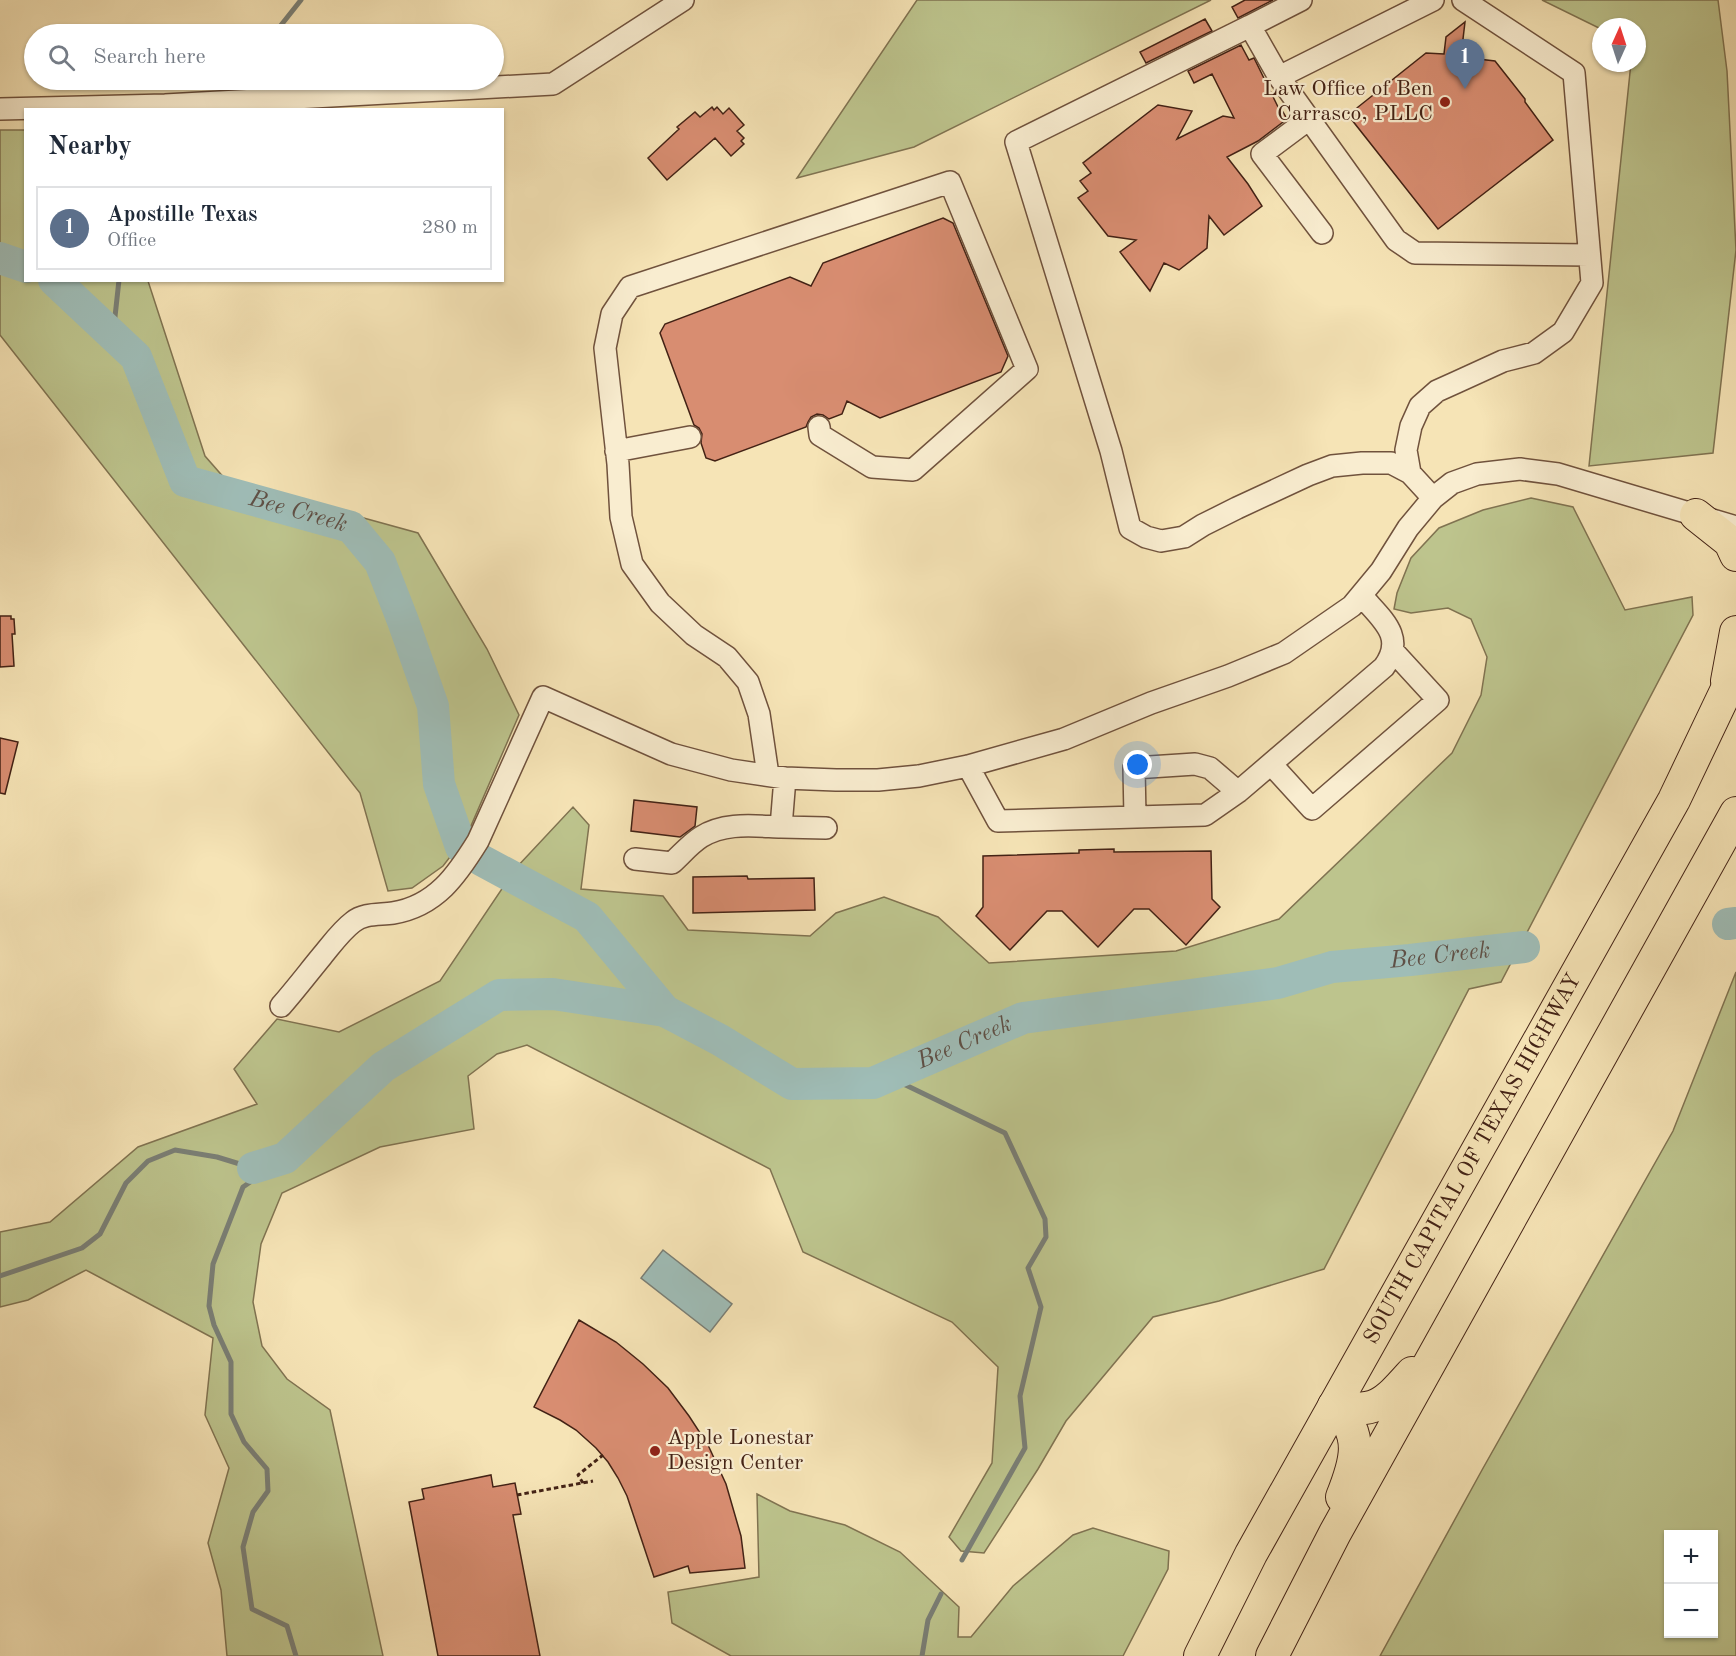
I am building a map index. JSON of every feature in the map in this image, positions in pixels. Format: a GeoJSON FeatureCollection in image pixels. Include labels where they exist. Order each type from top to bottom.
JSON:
{"type":"FeatureCollection","features":[{"type":"Feature","properties":{"kind":"highway"},"geometry":{"type":"LineString","coordinates":[[1696,515],[1730,542],[1736,555]]}},
{"type":"Feature","properties":{"kind":"highway"},"geometry":{"type":"LineString","coordinates":[[1726,691],[1736,632]]}},
{"type":"Feature","properties":{"kind":"highway","name":"SOUTH CAPITAL OF TEXAS HIGHWAY"},"geometry":{"type":"LineString","coordinates":[[1200,1656],[1251,1554],[1674,800],[1726,691],[1736,659]]}},
{"type":"Feature","properties":{"kind":"highway"},"geometry":{"type":"LineString","coordinates":[[1272,1656],[1449,1330],[1736,813]]}},
{"type":"Feature","properties":{"kind":"highway"},"geometry":{"type":"LineString","coordinates":[[1334,1406],[1348,1409],[1365,1408],[1383,1403],[1449,1330]]}},
{"type":"Feature","properties":{"kind":"highway"},"geometry":{"type":"LineString","coordinates":[[1306,1590],[1347,1484],[1352,1465],[1354,1445],[1351,1427],[1347,1419],[1334,1406]]}},
{"type":"Feature","properties":{"kind":"street"},"geometry":{"type":"LineString","coordinates":[[504,87],[553,84],[683,0]]}},
{"type":"Feature","properties":{"kind":"street"},"geometry":{"type":"LineString","coordinates":[[1301,0],[1016,142],[1111,451],[1130,528],[1146,537],[1161,541],[1184,537],[1237,507],[1277,488],[1332,466],[1362,463],[1391,463],[1410,473],[1433,498]]}},
{"type":"Feature","properties":{"kind":"street"},"geometry":{"type":"LineString","coordinates":[[1279,77],[1433,0]]}},
{"type":"Feature","properties":{"kind":"street"},"geometry":{"type":"LineString","coordinates":[[1410,473],[1406,450],[1411,426],[1420,406],[1437,392],[1457,382],[1503,361],[1534,353],[1563,332],[1592,283],[1574,73],[1463,0]]}},
{"type":"Feature","properties":{"kind":"street"},"geometry":{"type":"LineString","coordinates":[[1250,26],[1279,77],[1396,240],[1414,253],[1589,255]]}},
{"type":"Feature","properties":{"kind":"street"},"geometry":{"type":"LineString","coordinates":[[44,108],[175,105],[445,90]]}},
{"type":"Feature","properties":{"kind":"street"},"geometry":{"type":"LineString","coordinates":[[0,109],[24,108]]}},
{"type":"Feature","properties":{"kind":"street"},"geometry":{"type":"LineString","coordinates":[[1309,119],[1262,154],[1322,233]]}},
{"type":"Feature","properties":{"kind":"street"},"geometry":{"type":"LineString","coordinates":[[781,827],[776,776],[748,682],[727,657],[694,635],[660,603],[632,564],[621,517],[605,348],[612,314],[630,287],[950,182],[1027,369],[913,470],[872,467],[820,435],[819,427]]}},
{"type":"Feature","properties":{"kind":"street"},"geometry":{"type":"LineString","coordinates":[[616,451],[690,437]]}},
{"type":"Feature","properties":{"kind":"street"},"geometry":{"type":"LineString","coordinates":[[281,1006],[341,933],[355,920],[366,915],[395,912],[432,898],[465,863],[478,841],[543,697],[671,754],[731,770],[776,776],[878,780],[919,776],[968,766],[1064,740],[1151,703],[1228,676],[1284,653],[1352,606],[1381,570],[1408,528],[1433,498],[1452,483],[1477,474],[1520,469],[1557,474],[1736,526]]}},
{"type":"Feature","properties":{"kind":"street"},"geometry":{"type":"LineString","coordinates":[[968,766],[998,821],[1205,815],[1238,792],[1271,764],[1384,667],[1392,656],[1392,632],[1361,595]]}},
{"type":"Feature","properties":{"kind":"street"},"geometry":{"type":"LineString","coordinates":[[1271,764],[1312,809],[1438,700],[1393,651]]}},
{"type":"Feature","properties":{"kind":"street"},"geometry":{"type":"LineString","coordinates":[[1135,817],[1134,768],[1194,764],[1210,768],[1238,792]]}},
{"type":"Feature","properties":{"kind":"street"},"geometry":{"type":"LineString","coordinates":[[635,859],[672,863],[699,838],[718,828],[747,825],[826,828]]}},
{"type":"Feature","properties":{"kind":"path"},"geometry":{"type":"LineString","coordinates":[[583,1483],[578,1475],[603,1455]]}},
{"type":"Feature","properties":{"kind":"path"},"geometry":{"type":"LineString","coordinates":[[517,1495],[593,1481]]}},
{"type":"Feature","properties":{"kind":"green space"},"geometry":{"type":"Polygon","coordinates":[[[917,0],[1211,0],[914,147],[797,178],[917,0]]]}},
{"type":"Feature","properties":{"kind":"green space"},"geometry":{"type":"Polygon","coordinates":[[[1542,0],[1718,0],[1727,71],[1736,250],[1713,453],[1589,466],[1630,72],[1646,72],[1646,18],[1592,18],[1592,25],[1542,0]]]}},
{"type":"Feature","properties":{"kind":"green space"},"geometry":{"type":"Polygon","coordinates":[[[0,130],[24,130],[24,282],[148,282],[205,456],[226,480],[418,533],[487,649],[519,715],[467,835],[443,866],[412,888],[388,891],[360,793],[0,335],[0,130]]]}},
{"type":"Feature","properties":{"kind":"green space"},"geometry":{"type":"Polygon","coordinates":[[[1531,498],[1573,507],[1625,610],[1692,597],[1693,615],[1501,982],[1469,989],[1324,1269],[1219,1301],[1153,1317],[1066,1421],[984,1553],[961,1551],[949,1537],[992,1463],[998,1367],[952,1322],[803,1252],[770,1169],[527,1045],[497,1054],[468,1076],[474,1129],[380,1147],[282,1193],[261,1244],[253,1302],[262,1346],[287,1379],[330,1410],[383,1656],[227,1656],[221,1590],[208,1543],[229,1468],[205,1415],[213,1338],[86,1270],[28,1300],[0,1307],[0,1232],[50,1222],[138,1147],[257,1104],[234,1069],[277,1019],[339,1032],[440,981],[516,868],[573,807],[589,825],[581,889],[663,896],[688,930],[810,936],[836,913],[884,897],[938,917],[989,963],[1176,951],[1279,919],[1452,753],[1481,695],[1487,657],[1471,619],[1448,608],[1411,613],[1394,609],[1397,593],[1411,558],[1439,528],[1483,510],[1531,498]]]}},
{"type":"Feature","properties":{"kind":"green space"},"geometry":{"type":"Polygon","coordinates":[[[1736,972],[1736,1656],[1380,1656],[1673,1131],[1736,972]]]}},
{"type":"Feature","properties":{"kind":"green space"},"geometry":{"type":"Polygon","coordinates":[[[757,1494],[790,1511],[845,1525],[900,1552],[959,1607],[958,1637],[971,1637],[1013,1586],[1073,1535],[1093,1528],[1169,1551],[1168,1569],[1123,1656],[731,1656],[672,1623],[668,1592],[759,1577],[757,1494]]]}},
{"type":"Feature","properties":{"kind":"water"},"geometry":{"type":"Polygon","coordinates":[[[663,1250],[732,1304],[710,1332],[641,1278],[663,1250]]]}},
{"type":"Feature","properties":{"kind":"building"},"geometry":{"type":"Polygon","coordinates":[[[1245,0],[1273,0],[1238,18],[1232,7],[1245,0]]]}},
{"type":"Feature","properties":{"kind":"building"},"geometry":{"type":"Polygon","coordinates":[[[1205,19],[1212,31],[1146,63],[1140,52],[1205,19]]]}},
{"type":"Feature","properties":{"kind":"building"},"geometry":{"type":"Polygon","coordinates":[[[1465,22],[1463,39],[1478,59],[1495,61],[1553,140],[1438,229],[1348,115],[1426,53],[1444,54],[1446,37],[1465,22]]]}},
{"type":"Feature","properties":{"kind":"building"},"geometry":{"type":"Polygon","coordinates":[[[1241,45],[1249,60],[1254,58],[1281,113],[1283,112],[1287,119],[1258,141],[1227,157],[1262,206],[1224,235],[1209,216],[1207,248],[1179,270],[1164,263],[1150,291],[1120,252],[1136,240],[1108,236],[1078,198],[1088,191],[1080,181],[1091,173],[1083,163],[1158,105],[1192,111],[1177,139],[1223,116],[1234,118],[1212,74],[1194,83],[1188,71],[1241,45]]]}},
{"type":"Feature","properties":{"kind":"building"},"geometry":{"type":"Polygon","coordinates":[[[712,107],[714,110],[717,107],[723,114],[729,108],[744,125],[737,131],[744,138],[741,141],[744,144],[731,156],[715,138],[667,180],[648,158],[679,129],[677,127],[695,112],[700,117],[712,107]]]}},
{"type":"Feature","properties":{"kind":"building"},"geometry":{"type":"Polygon","coordinates":[[[943,218],[953,223],[1008,356],[1001,372],[880,418],[847,401],[842,414],[829,419],[817,414],[811,417],[806,427],[715,461],[706,458],[701,443],[702,434],[694,425],[660,333],[665,324],[790,277],[811,286],[823,263],[943,218]]]}},
{"type":"Feature","properties":{"kind":"building"},"geometry":{"type":"Polygon","coordinates":[[[0,616],[11,616],[11,619],[14,619],[15,634],[12,634],[14,666],[0,667],[0,616]]]}},
{"type":"Feature","properties":{"kind":"building"},"geometry":{"type":"Polygon","coordinates":[[[0,738],[18,742],[5,794],[0,793],[0,738]]]}},
{"type":"Feature","properties":{"kind":"building"},"geometry":{"type":"Polygon","coordinates":[[[634,800],[697,807],[695,826],[680,837],[631,831],[634,800]]]}},
{"type":"Feature","properties":{"kind":"building"},"geometry":{"type":"Polygon","coordinates":[[[1114,849],[1114,852],[1211,851],[1212,899],[1220,907],[1186,945],[1149,909],[1134,909],[1098,947],[1062,911],[1047,911],[1010,950],[976,916],[983,907],[983,856],[1079,853],[1079,850],[1114,849]]]}},
{"type":"Feature","properties":{"kind":"building"},"geometry":{"type":"Polygon","coordinates":[[[747,876],[748,879],[814,878],[815,910],[693,913],[693,877],[747,876]]]}},
{"type":"Feature","properties":{"kind":"building","name":"Apple Lonestar Design Center"},"geometry":{"type":"Polygon","coordinates":[[[579,1320],[616,1342],[643,1364],[668,1388],[689,1416],[708,1445],[726,1484],[741,1536],[745,1568],[690,1573],[688,1566],[654,1577],[627,1496],[608,1462],[576,1430],[534,1407],[579,1320]]]}},
{"type":"Feature","properties":{"kind":"building"},"geometry":{"type":"Polygon","coordinates":[[[491,1475],[493,1487],[515,1483],[521,1514],[513,1515],[540,1656],[438,1656],[409,1502],[424,1499],[422,1489],[491,1475]]]}},
{"type":"Feature","properties":{"kind":"waterway"},"geometry":{"type":"LineString","coordinates":[[282,24],[301,0]]}},
{"type":"Feature","properties":{"kind":"waterway","name":"Bee Creek"},"geometry":{"type":"LineString","coordinates":[[0,258],[24,266]]}},
{"type":"Feature","properties":{"kind":"waterway","name":"Bee Creek"},"geometry":{"type":"LineString","coordinates":[[56,282],[136,357],[185,481],[351,527],[380,562],[433,706],[439,784],[461,847]]}},
{"type":"Feature","properties":{"kind":"waterway"},"geometry":{"type":"LineString","coordinates":[[113,335],[119,282]]}},
{"type":"Feature","properties":{"kind":"waterway","name":"Bee Creek"},"geometry":{"type":"LineString","coordinates":[[481,860],[587,917],[665,1011],[720,1040],[792,1084],[873,1083],[1023,1018],[1278,983],[1332,967],[1524,947]]}},
{"type":"Feature","properties":{"kind":"waterway","name":"Bee Creek"},"geometry":{"type":"LineString","coordinates":[[1728,924],[1736,923]]}},
{"type":"Feature","properties":{"kind":"waterway"},"geometry":{"type":"LineString","coordinates":[[253,1168],[285,1158],[383,1067],[499,995],[553,994],[665,1011]]}},
{"type":"Feature","properties":{"kind":"waterway"},"geometry":{"type":"LineString","coordinates":[[889,1077],[1005,1133],[1045,1219],[1046,1237],[1028,1268],[1041,1307],[1020,1396],[1025,1448],[962,1560]]}},
{"type":"Feature","properties":{"kind":"waterway"},"geometry":{"type":"LineString","coordinates":[[0,1276],[82,1248],[100,1234],[126,1183],[148,1161],[175,1150],[217,1157],[253,1168]]}},
{"type":"Feature","properties":{"kind":"waterway"},"geometry":{"type":"LineString","coordinates":[[285,1158],[243,1187],[213,1264],[209,1306],[214,1325],[231,1362],[231,1414],[244,1442],[267,1469],[268,1491],[253,1512],[243,1547],[252,1609],[287,1626],[296,1656]]}},
{"type":"Feature","properties":{"kind":"waterway"},"geometry":{"type":"LineString","coordinates":[[922,1656],[928,1620],[941,1594]]}},
{"type":"Feature","properties":{"kind":"place","name":"Apostille Texas"},"geometry":{"type":"Point","coordinates":[1465,89]}},
{"type":"Feature","properties":{"kind":"place","name":"Law Office of Ben Carrasco, PLLC"},"geometry":{"type":"Point","coordinates":[1445,102]}},
{"type":"Feature","properties":{"kind":"place","name":"Apple Lonestar Design Center"},"geometry":{"type":"Point","coordinates":[655,1451]}}]}
